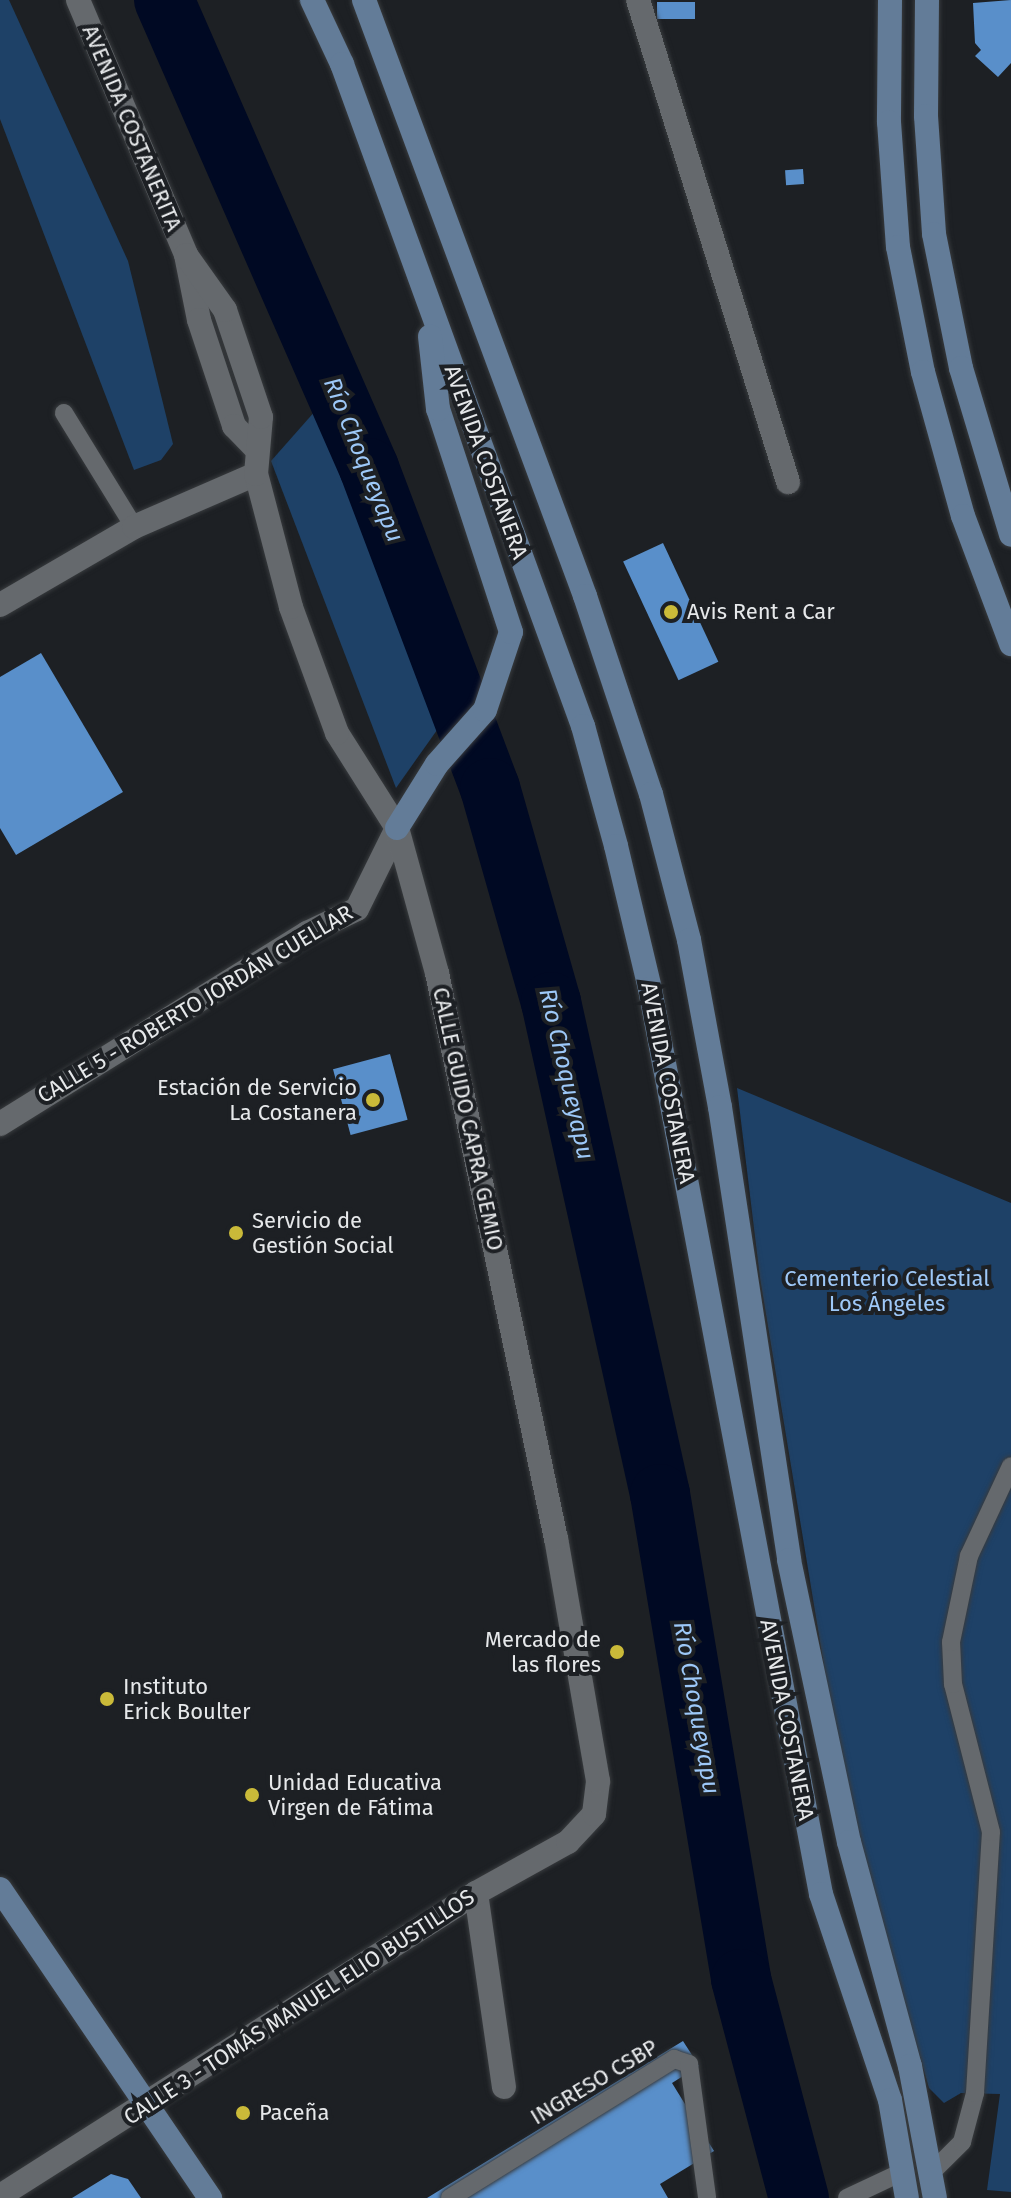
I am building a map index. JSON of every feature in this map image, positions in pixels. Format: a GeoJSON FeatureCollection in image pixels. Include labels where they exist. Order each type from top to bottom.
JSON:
{"type":"FeatureCollection","features":[{"type":"Feature","properties":{"kind":"main road","name":"AVENIDA COSTANERA"},"geometry":{"type":"LineString","coordinates":[[312,0],[342,64],[583,726],[616,846],[650,989],[821,1894],[890,2100],[907,2198]]}},
{"type":"Feature","properties":{"kind":"main road","name":"AVENIDA COSTANERA"},"geometry":{"type":"LineString","coordinates":[[364,0],[585,596],[651,794],[689,940],[720,1107],[789,1560],[849,1842],[910,2066],[932,2187]]}},
{"type":"Feature","properties":{"kind":"main road"},"geometry":{"type":"LineString","coordinates":[[890,0],[889,122],[898,247],[923,372],[963,516],[1011,644]]}},
{"type":"Feature","properties":{"kind":"main road"},"geometry":{"type":"LineString","coordinates":[[927,0],[926,116],[934,234],[961,368],[1011,535]]}},
{"type":"Feature","properties":{"kind":"main road"},"geometry":{"type":"LineString","coordinates":[[397,828],[437,764],[485,710],[511,632],[438,409],[425,298]]}},
{"type":"Feature","properties":{"kind":"main road"},"geometry":{"type":"LineString","coordinates":[[0,1889],[210,2198]]}},
{"type":"Feature","properties":{"kind":"street","name":"AVENIDA COSTANERITA"},"geometry":{"type":"LineString","coordinates":[[78,0],[186,255],[199,320],[234,426],[256,449]]}},
{"type":"Feature","properties":{"kind":"street"},"geometry":{"type":"LineString","coordinates":[[638,0],[788,482]]}},
{"type":"Feature","properties":{"kind":"street","name":"CALLE GUIDO CAPRA GEMIO"},"geometry":{"type":"LineString","coordinates":[[256,449],[256,474],[291,607],[337,733],[397,828],[475,1138],[553,1524],[598,1781],[594,1814]]}},
{"type":"Feature","properties":{"kind":"street"},"geometry":{"type":"LineString","coordinates":[[0,605],[134,527],[256,474]]}},
{"type":"Feature","properties":{"kind":"street","name":"CALLE 5 - ROBERTO JORDÁN CUELLAR"},"geometry":{"type":"LineString","coordinates":[[0,1124],[307,933],[357,909],[397,828]]}},
{"type":"Feature","properties":{"kind":"street","name":"CALLE 3 - TOMÁS MANUEL ELIO BUSTILLOS"},"geometry":{"type":"LineString","coordinates":[[0,2196],[476,1893],[568,1842],[594,1814]]}},
{"type":"Feature","properties":{"kind":"street"},"geometry":{"type":"LineString","coordinates":[[476,1893],[504,2087]]}},
{"type":"Feature","properties":{"kind":"lane"},"geometry":{"type":"LineString","coordinates":[[64,413],[134,527]]}},
{"type":"Feature","properties":{"kind":"lane"},"geometry":{"type":"LineString","coordinates":[[932,2187],[962,2142],[975,2093],[991,1832],[953,1684],[951,1642],[969,1556],[1011,1466]]}},
{"type":"Feature","properties":{"kind":"lane","name":"INGRESO CSBP"},"geometry":{"type":"LineString","coordinates":[[450,2198],[674,2059],[689,2064],[707,2198]]}},
{"type":"Feature","properties":{"kind":"lane"},"geometry":{"type":"LineString","coordinates":[[847,2198],[904,2171]]}},
{"type":"Feature","properties":{"kind":"green space"},"geometry":{"type":"Polygon","coordinates":[[[0,0],[9,0],[128,261],[173,444],[161,460],[134,470],[0,119],[0,0]]]}},
{"type":"Feature","properties":{"kind":"green space"},"geometry":{"type":"Polygon","coordinates":[[[324,401],[442,723],[396,788],[271,461],[324,401]]]}},
{"type":"Feature","properties":{"kind":"green space","name":"Cementerio Celestial Los Ángeles"},"geometry":{"type":"Polygon","coordinates":[[[737,1088],[1011,1203],[1011,2192],[987,2190],[1000,2094],[961,2093],[944,2103],[929,2088],[846,1799],[760,1278],[737,1088]]]}},
{"type":"Feature","properties":{"kind":"building"},"geometry":{"type":"Polygon","coordinates":[[[1011,0],[1011,63],[998,77],[975,56],[981,50],[975,43],[973,3],[1011,0]]]}},
{"type":"Feature","properties":{"kind":"building"},"geometry":{"type":"Polygon","coordinates":[[[657,2],[695,2],[695,19],[657,19],[657,2]]]}},
{"type":"Feature","properties":{"kind":"building"},"geometry":{"type":"Polygon","coordinates":[[[803,169],[804,184],[786,185],[785,170],[803,169]]]}},
{"type":"Feature","properties":{"kind":"building","name":"Avis Rent a Car"},"geometry":{"type":"Polygon","coordinates":[[[663,543],[718,662],[678,680],[623,562],[663,543]]]}},
{"type":"Feature","properties":{"kind":"building"},"geometry":{"type":"Polygon","coordinates":[[[41,653],[123,792],[16,855],[0,828],[0,677],[41,653]]]}},
{"type":"Feature","properties":{"kind":"building"},"geometry":{"type":"Polygon","coordinates":[[[390,1054],[408,1120],[351,1135],[333,1069],[390,1054]]]}},
{"type":"Feature","properties":{"kind":"building"},"geometry":{"type":"Polygon","coordinates":[[[683,2041],[699,2066],[672,2083],[714,2151],[660,2184],[668,2198],[427,2198],[683,2041]]]}},
{"type":"Feature","properties":{"kind":"building"},"geometry":{"type":"Polygon","coordinates":[[[111,2174],[128,2179],[141,2198],[72,2198],[111,2174]]]}},
{"type":"Feature","properties":{"kind":"waterway","name":"Río Choqueyapu"},"geometry":{"type":"LineString","coordinates":[[164,0],[369,468],[490,788],[551,1002],[660,1494],[741,1979],[799,2198]]}},
{"type":"Feature","properties":{"kind":"place","name":"Avis Rent a Car"},"geometry":{"type":"Point","coordinates":[671,612]}},
{"type":"Feature","properties":{"kind":"place","name":"Estación de Servicio La Costanera"},"geometry":{"type":"Point","coordinates":[373,1100]}},
{"type":"Feature","properties":{"kind":"place","name":"Servicio de Gestión Social"},"geometry":{"type":"Point","coordinates":[236,1233]}},
{"type":"Feature","properties":{"kind":"place","name":"Mercado de las flores"},"geometry":{"type":"Point","coordinates":[617,1652]}},
{"type":"Feature","properties":{"kind":"place","name":"Instituto Erick Boulter"},"geometry":{"type":"Point","coordinates":[107,1699]}},
{"type":"Feature","properties":{"kind":"place","name":"Unidad Educativa Virgen de Fátima"},"geometry":{"type":"Point","coordinates":[252,1795]}},
{"type":"Feature","properties":{"kind":"place","name":"Paceña"},"geometry":{"type":"Point","coordinates":[243,2113]}}]}
